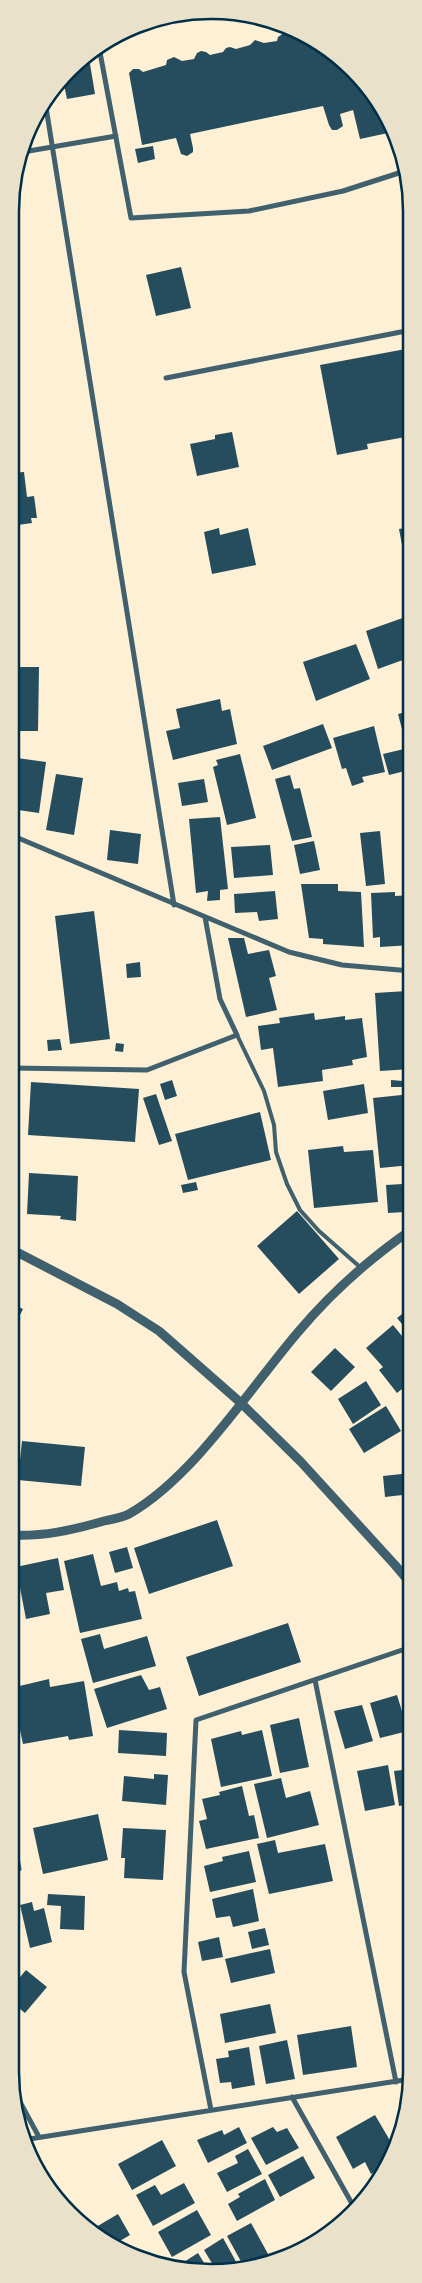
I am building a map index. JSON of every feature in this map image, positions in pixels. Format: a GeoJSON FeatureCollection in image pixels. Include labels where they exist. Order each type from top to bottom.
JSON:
{"type":"FeatureCollection","features":[{"type":"Feature","properties":{"kind":"street"},"geometry":{"type":"LineString","coordinates":[[100,54],[131,218],[249,211],[343,192],[400,173]]}},
{"type":"Feature","properties":{"kind":"street"},"geometry":{"type":"LineString","coordinates":[[47,112],[174,905]]}},
{"type":"Feature","properties":{"kind":"street"},"geometry":{"type":"LineString","coordinates":[[28,151],[116,136]]}},
{"type":"Feature","properties":{"kind":"street"},"geometry":{"type":"LineString","coordinates":[[166,378],[403,332]]}},
{"type":"Feature","properties":{"kind":"street"},"geometry":{"type":"LineString","coordinates":[[19,838],[289,952],[342,965],[403,970]]}},
{"type":"Feature","properties":{"kind":"street"},"geometry":{"type":"LineString","coordinates":[[19,1068],[147,1070],[237,1035],[220,998],[205,917]]}},
{"type":"Feature","properties":{"kind":"street"},"geometry":{"type":"LineString","coordinates":[[19,1535],[32,1536],[80,1528],[128,1515],[156,1495],[191,1463],[299,1330],[343,1283],[360,1267],[403,1236]]}},
{"type":"Feature","properties":{"kind":"street"},"geometry":{"type":"LineString","coordinates":[[19,1253],[109,1299],[159,1331],[241,1403],[301,1462],[403,1574]]}},
{"type":"Feature","properties":{"kind":"street"},"geometry":{"type":"LineString","coordinates":[[211,2110],[184,1972],[196,1720],[403,1650]]}},
{"type":"Feature","properties":{"kind":"street"},"geometry":{"type":"LineString","coordinates":[[315,1680],[396,2082]]}},
{"type":"Feature","properties":{"kind":"street"},"geometry":{"type":"LineString","coordinates":[[31,2139],[403,2080]]}},
{"type":"Feature","properties":{"kind":"street"},"geometry":{"type":"LineString","coordinates":[[292,2097],[352,2203]]}},
{"type":"Feature","properties":{"kind":"street"},"geometry":{"type":"LineString","coordinates":[[21,2103],[40,2137]]}},
{"type":"Feature","properties":{"kind":"lane"},"geometry":{"type":"LineString","coordinates":[[237,1035],[264,1091],[274,1125],[276,1152],[287,1184],[300,1210],[319,1231],[360,1267]]}},
{"type":"Feature","properties":{"kind":"building"},"geometry":{"type":"Polygon","coordinates":[[[284,33],[289,35],[318,51],[338,66],[364,94],[387,133],[360,139],[353,110],[340,114],[343,126],[337,130],[332,130],[323,106],[190,134],[193,152],[187,156],[181,154],[176,138],[142,145],[129,73],[133,69],[139,69],[143,72],[166,65],[167,60],[174,57],[182,61],[194,59],[197,53],[201,51],[210,55],[223,52],[226,48],[230,47],[236,49],[250,45],[255,40],[264,43],[277,41],[278,37],[284,33]]]}},
{"type":"Feature","properties":{"kind":"building"},"geometry":{"type":"Polygon","coordinates":[[[90,62],[95,94],[67,99],[64,86],[90,62]]]}},
{"type":"Feature","properties":{"kind":"building"},"geometry":{"type":"Polygon","coordinates":[[[153,146],[155,159],[138,163],[135,149],[153,146]]]}},
{"type":"Feature","properties":{"kind":"building"},"geometry":{"type":"Polygon","coordinates":[[[181,267],[191,308],[156,316],[146,275],[181,267]]]}},
{"type":"Feature","properties":{"kind":"building"},"geometry":{"type":"Polygon","coordinates":[[[403,349],[403,437],[367,444],[368,449],[337,455],[320,365],[403,349]]]}},
{"type":"Feature","properties":{"kind":"building"},"geometry":{"type":"Polygon","coordinates":[[[232,432],[239,467],[197,476],[190,444],[215,439],[215,435],[232,432]]]}},
{"type":"Feature","properties":{"kind":"building"},"geometry":{"type":"Polygon","coordinates":[[[19,472],[24,472],[27,497],[34,496],[37,518],[31,518],[32,523],[19,525],[19,472]]]}},
{"type":"Feature","properties":{"kind":"building"},"geometry":{"type":"Polygon","coordinates":[[[219,528],[220,535],[248,528],[256,565],[212,574],[204,532],[219,528]]]}},
{"type":"Feature","properties":{"kind":"building"},"geometry":{"type":"Polygon","coordinates":[[[403,528],[403,550],[399,529],[403,528]]]}},
{"type":"Feature","properties":{"kind":"building"},"geometry":{"type":"Polygon","coordinates":[[[403,618],[403,660],[378,669],[366,631],[403,618]]]}},
{"type":"Feature","properties":{"kind":"building"},"geometry":{"type":"Polygon","coordinates":[[[356,644],[370,679],[316,701],[303,662],[356,644]]]}},
{"type":"Feature","properties":{"kind":"building"},"geometry":{"type":"Polygon","coordinates":[[[19,667],[39,667],[38,731],[19,731],[19,667]]]}},
{"type":"Feature","properties":{"kind":"building"},"geometry":{"type":"Polygon","coordinates":[[[220,699],[222,711],[230,709],[237,744],[173,760],[166,731],[180,728],[176,709],[220,699]]]}},
{"type":"Feature","properties":{"kind":"building"},"geometry":{"type":"Polygon","coordinates":[[[403,713],[403,733],[398,714],[403,713]]]}},
{"type":"Feature","properties":{"kind":"building"},"geometry":{"type":"Polygon","coordinates":[[[323,724],[332,748],[272,770],[263,746],[323,724]]]}},
{"type":"Feature","properties":{"kind":"building"},"geometry":{"type":"Polygon","coordinates":[[[374,726],[385,772],[362,777],[364,782],[352,786],[346,768],[342,769],[333,738],[374,726]]]}},
{"type":"Feature","properties":{"kind":"building"},"geometry":{"type":"Polygon","coordinates":[[[403,749],[403,772],[389,775],[383,754],[403,749]]]}},
{"type":"Feature","properties":{"kind":"building"},"geometry":{"type":"Polygon","coordinates":[[[240,754],[256,818],[227,825],[213,767],[218,765],[216,760],[240,754]]]}},
{"type":"Feature","properties":{"kind":"building"},"geometry":{"type":"Polygon","coordinates":[[[19,758],[46,762],[39,813],[19,810],[19,758]]]}},
{"type":"Feature","properties":{"kind":"building"},"geometry":{"type":"Polygon","coordinates":[[[56,774],[83,778],[74,835],[46,830],[56,774]]]}},
{"type":"Feature","properties":{"kind":"building"},"geometry":{"type":"Polygon","coordinates":[[[290,775],[294,789],[300,788],[312,837],[292,841],[275,779],[290,775]]]}},
{"type":"Feature","properties":{"kind":"building"},"geometry":{"type":"Polygon","coordinates":[[[204,779],[208,802],[182,806],[178,783],[204,779]]]}},
{"type":"Feature","properties":{"kind":"building"},"geometry":{"type":"Polygon","coordinates":[[[220,817],[228,889],[220,890],[220,900],[207,901],[208,891],[196,893],[189,819],[220,817]]]}},
{"type":"Feature","properties":{"kind":"building"},"geometry":{"type":"Polygon","coordinates":[[[110,830],[141,834],[138,864],[107,860],[110,830]]]}},
{"type":"Feature","properties":{"kind":"building"},"geometry":{"type":"Polygon","coordinates":[[[380,831],[385,884],[366,886],[360,833],[380,831]]]}},
{"type":"Feature","properties":{"kind":"building"},"geometry":{"type":"Polygon","coordinates":[[[314,841],[320,870],[300,874],[294,845],[314,841]]]}},
{"type":"Feature","properties":{"kind":"building"},"geometry":{"type":"Polygon","coordinates":[[[270,845],[273,875],[234,878],[231,847],[270,845]]]}},
{"type":"Feature","properties":{"kind":"building"},"geometry":{"type":"Polygon","coordinates":[[[301,884],[338,884],[338,891],[361,892],[364,947],[323,944],[323,939],[309,938],[301,884]]]}},
{"type":"Feature","properties":{"kind":"building"},"geometry":{"type":"Polygon","coordinates":[[[275,891],[278,919],[259,921],[257,912],[235,913],[234,894],[275,891]]]}},
{"type":"Feature","properties":{"kind":"building"},"geometry":{"type":"Polygon","coordinates":[[[395,892],[395,896],[403,896],[403,946],[380,947],[380,937],[373,938],[371,893],[395,892]]]}},
{"type":"Feature","properties":{"kind":"building"},"geometry":{"type":"Polygon","coordinates":[[[94,911],[110,1039],[70,1044],[55,916],[94,911]]]}},
{"type":"Feature","properties":{"kind":"building"},"geometry":{"type":"Polygon","coordinates":[[[228,938],[244,938],[248,954],[269,950],[276,976],[269,978],[277,1010],[246,1017],[228,938]]]}},
{"type":"Feature","properties":{"kind":"building"},"geometry":{"type":"Polygon","coordinates":[[[140,962],[141,977],[127,978],[126,964],[140,962]]]}},
{"type":"Feature","properties":{"kind":"building"},"geometry":{"type":"Polygon","coordinates":[[[403,991],[403,1070],[380,1071],[375,993],[403,991]]]}},
{"type":"Feature","properties":{"kind":"building"},"geometry":{"type":"Polygon","coordinates":[[[314,1013],[315,1020],[345,1016],[345,1020],[362,1018],[367,1057],[352,1060],[353,1065],[322,1070],[323,1081],[278,1087],[273,1048],[261,1050],[258,1026],[280,1023],[279,1018],[314,1013]]]}},
{"type":"Feature","properties":{"kind":"building"},"geometry":{"type":"Polygon","coordinates":[[[60,1039],[62,1050],[48,1051],[47,1040],[60,1039]]]}},
{"type":"Feature","properties":{"kind":"building"},"geometry":{"type":"Polygon","coordinates":[[[116,1043],[124,1044],[123,1052],[115,1051],[116,1043]]]}},
{"type":"Feature","properties":{"kind":"building"},"geometry":{"type":"Polygon","coordinates":[[[172,1080],[177,1096],[165,1100],[160,1084],[172,1080]]]}},
{"type":"Feature","properties":{"kind":"building"},"geometry":{"type":"Polygon","coordinates":[[[391,1080],[403,1081],[403,1087],[391,1087],[391,1080]]]}},
{"type":"Feature","properties":{"kind":"building"},"geometry":{"type":"Polygon","coordinates":[[[31,1082],[139,1089],[135,1142],[28,1135],[31,1082]]]}},
{"type":"Feature","properties":{"kind":"building"},"geometry":{"type":"Polygon","coordinates":[[[364,1084],[368,1113],[328,1120],[323,1091],[364,1084]]]}},
{"type":"Feature","properties":{"kind":"building"},"geometry":{"type":"Polygon","coordinates":[[[156,1094],[172,1141],[159,1145],[143,1098],[156,1094]]]}},
{"type":"Feature","properties":{"kind":"building"},"geometry":{"type":"Polygon","coordinates":[[[403,1095],[403,1166],[380,1168],[373,1098],[403,1095]]]}},
{"type":"Feature","properties":{"kind":"building"},"geometry":{"type":"Polygon","coordinates":[[[260,1112],[271,1160],[188,1180],[175,1134],[260,1112]]]}},
{"type":"Feature","properties":{"kind":"building"},"geometry":{"type":"Polygon","coordinates":[[[343,1146],[344,1152],[373,1150],[378,1202],[314,1208],[308,1150],[343,1146]]]}},
{"type":"Feature","properties":{"kind":"building"},"geometry":{"type":"Polygon","coordinates":[[[29,1173],[78,1176],[76,1221],[60,1219],[61,1216],[27,1214],[29,1173]]]}},
{"type":"Feature","properties":{"kind":"building"},"geometry":{"type":"Polygon","coordinates":[[[196,1182],[198,1190],[183,1193],[181,1185],[196,1182]]]}},
{"type":"Feature","properties":{"kind":"building"},"geometry":{"type":"Polygon","coordinates":[[[403,1184],[403,1212],[388,1213],[386,1185],[403,1184]]]}},
{"type":"Feature","properties":{"kind":"building"},"geometry":{"type":"Polygon","coordinates":[[[297,1211],[339,1259],[299,1294],[257,1246],[297,1211]]]}},
{"type":"Feature","properties":{"kind":"building"},"geometry":{"type":"Polygon","coordinates":[[[19,1307],[23,1309],[19,1317],[19,1307]]]}},
{"type":"Feature","properties":{"kind":"building"},"geometry":{"type":"Polygon","coordinates":[[[403,1313],[403,1325],[397,1318],[403,1313]]]}},
{"type":"Feature","properties":{"kind":"building"},"geometry":{"type":"Polygon","coordinates":[[[393,1325],[403,1337],[403,1390],[402,1389],[397,1393],[379,1370],[383,1367],[366,1348],[393,1325]]]}},
{"type":"Feature","properties":{"kind":"building"},"geometry":{"type":"Polygon","coordinates":[[[335,1348],[355,1367],[331,1391],[311,1372],[335,1348]]]}},
{"type":"Feature","properties":{"kind":"building"},"geometry":{"type":"Polygon","coordinates":[[[366,1381],[381,1405],[353,1424],[338,1399],[366,1381]]]}},
{"type":"Feature","properties":{"kind":"building"},"geometry":{"type":"Polygon","coordinates":[[[386,1406],[401,1431],[364,1453],[349,1429],[386,1406]]]}},
{"type":"Feature","properties":{"kind":"building"},"geometry":{"type":"Polygon","coordinates":[[[22,1441],[85,1447],[81,1486],[19,1480],[22,1441]]]}},
{"type":"Feature","properties":{"kind":"building"},"geometry":{"type":"Polygon","coordinates":[[[403,1474],[403,1495],[385,1497],[383,1476],[403,1474]]]}},
{"type":"Feature","properties":{"kind":"building"},"geometry":{"type":"Polygon","coordinates":[[[217,1520],[233,1566],[149,1594],[134,1548],[217,1520]]]}},
{"type":"Feature","properties":{"kind":"building"},"geometry":{"type":"Polygon","coordinates":[[[127,1547],[133,1568],[115,1573],[109,1552],[127,1547]]]}},
{"type":"Feature","properties":{"kind":"building"},"geometry":{"type":"Polygon","coordinates":[[[93,1554],[101,1586],[117,1582],[119,1591],[128,1588],[129,1592],[135,1591],[142,1619],[80,1633],[64,1561],[93,1554]]]}},
{"type":"Feature","properties":{"kind":"building"},"geometry":{"type":"Polygon","coordinates":[[[58,1558],[64,1590],[46,1593],[50,1614],[26,1619],[19,1583],[19,1566],[58,1558]]]}},
{"type":"Feature","properties":{"kind":"building"},"geometry":{"type":"Polygon","coordinates":[[[288,1623],[301,1662],[199,1696],[186,1657],[288,1623]]]}},
{"type":"Feature","properties":{"kind":"building"},"geometry":{"type":"Polygon","coordinates":[[[100,1634],[104,1649],[147,1636],[156,1666],[93,1683],[81,1639],[100,1634]]]}},
{"type":"Feature","properties":{"kind":"building"},"geometry":{"type":"Polygon","coordinates":[[[141,1675],[149,1690],[160,1687],[167,1709],[107,1728],[94,1689],[141,1675]]]}},
{"type":"Feature","properties":{"kind":"building"},"geometry":{"type":"Polygon","coordinates":[[[49,1679],[50,1687],[84,1681],[93,1736],[69,1740],[68,1736],[23,1744],[19,1725],[19,1686],[49,1679]]]}},
{"type":"Feature","properties":{"kind":"building"},"geometry":{"type":"Polygon","coordinates":[[[397,1695],[403,1715],[403,1732],[380,1738],[370,1703],[397,1695]]]}},
{"type":"Feature","properties":{"kind":"building"},"geometry":{"type":"Polygon","coordinates":[[[362,1705],[373,1741],[345,1749],[334,1711],[362,1705]]]}},
{"type":"Feature","properties":{"kind":"building"},"geometry":{"type":"Polygon","coordinates":[[[299,1718],[309,1767],[280,1773],[270,1725],[299,1718]]]}},
{"type":"Feature","properties":{"kind":"building"},"geometry":{"type":"Polygon","coordinates":[[[119,1730],[167,1733],[166,1756],[118,1753],[119,1730]]]}},
{"type":"Feature","properties":{"kind":"building"},"geometry":{"type":"Polygon","coordinates":[[[262,1730],[272,1776],[221,1787],[211,1739],[241,1731],[242,1735],[262,1730]]]}},
{"type":"Feature","properties":{"kind":"building"},"geometry":{"type":"Polygon","coordinates":[[[388,1765],[395,1805],[365,1811],[357,1771],[388,1765]]]}},
{"type":"Feature","properties":{"kind":"building"},"geometry":{"type":"Polygon","coordinates":[[[403,1770],[403,1805],[399,1806],[394,1771],[403,1770]]]}},
{"type":"Feature","properties":{"kind":"building"},"geometry":{"type":"Polygon","coordinates":[[[154,1774],[168,1775],[166,1805],[122,1801],[124,1776],[154,1779],[154,1774]]]}},
{"type":"Feature","properties":{"kind":"building"},"geometry":{"type":"Polygon","coordinates":[[[281,1778],[286,1798],[310,1791],[319,1825],[267,1838],[254,1784],[281,1778]]]}},
{"type":"Feature","properties":{"kind":"building"},"geometry":{"type":"Polygon","coordinates":[[[242,1786],[249,1816],[254,1815],[259,1838],[206,1849],[199,1821],[207,1819],[202,1799],[220,1795],[219,1792],[242,1786]]]}},
{"type":"Feature","properties":{"kind":"building"},"geometry":{"type":"Polygon","coordinates":[[[98,1814],[108,1860],[43,1874],[33,1828],[98,1814]]]}},
{"type":"Feature","properties":{"kind":"building"},"geometry":{"type":"Polygon","coordinates":[[[123,1828],[166,1830],[163,1880],[124,1878],[125,1858],[121,1858],[123,1828]]]}},
{"type":"Feature","properties":{"kind":"building"},"geometry":{"type":"Polygon","coordinates":[[[275,1840],[278,1853],[325,1844],[333,1881],[269,1894],[257,1844],[275,1840]]]}},
{"type":"Feature","properties":{"kind":"building"},"geometry":{"type":"Polygon","coordinates":[[[249,1851],[256,1882],[210,1892],[204,1866],[223,1861],[222,1857],[249,1851]]]}},
{"type":"Feature","properties":{"kind":"building"},"geometry":{"type":"Polygon","coordinates":[[[253,1889],[259,1921],[233,1927],[230,1916],[216,1918],[212,1899],[253,1889]]]}},
{"type":"Feature","properties":{"kind":"building"},"geometry":{"type":"Polygon","coordinates":[[[48,1894],[85,1896],[84,1930],[60,1929],[61,1906],[47,1905],[48,1894]]]}},
{"type":"Feature","properties":{"kind":"building"},"geometry":{"type":"Polygon","coordinates":[[[32,1902],[34,1911],[44,1908],[52,1942],[30,1948],[20,1905],[32,1902]]]}},
{"type":"Feature","properties":{"kind":"building"},"geometry":{"type":"Polygon","coordinates":[[[265,1928],[269,1945],[252,1949],[248,1932],[265,1928]]]}},
{"type":"Feature","properties":{"kind":"building"},"geometry":{"type":"Polygon","coordinates":[[[219,1937],[223,1957],[202,1961],[198,1942],[219,1937]]]}},
{"type":"Feature","properties":{"kind":"building"},"geometry":{"type":"Polygon","coordinates":[[[270,1949],[275,1973],[231,1983],[225,1959],[270,1949]]]}},
{"type":"Feature","properties":{"kind":"building"},"geometry":{"type":"Polygon","coordinates":[[[26,1970],[47,1987],[25,2013],[19,2008],[19,1978],[26,1970]]]}},
{"type":"Feature","properties":{"kind":"building"},"geometry":{"type":"Polygon","coordinates":[[[270,2004],[276,2033],[225,2043],[220,2014],[270,2004]]]}},
{"type":"Feature","properties":{"kind":"building"},"geometry":{"type":"Polygon","coordinates":[[[351,2026],[357,2067],[303,2075],[297,2035],[351,2026]]]}},
{"type":"Feature","properties":{"kind":"building"},"geometry":{"type":"Polygon","coordinates":[[[287,2040],[295,2079],[266,2084],[259,2046],[287,2040]]]}},
{"type":"Feature","properties":{"kind":"building"},"geometry":{"type":"Polygon","coordinates":[[[249,2047],[255,2085],[232,2089],[231,2082],[220,2083],[216,2059],[229,2057],[228,2051],[249,2047]]]}},
{"type":"Feature","properties":{"kind":"building"},"geometry":{"type":"Polygon","coordinates":[[[375,2115],[391,2141],[375,2172],[371,2174],[365,2162],[353,2169],[336,2137],[375,2115]]]}},
{"type":"Feature","properties":{"kind":"building"},"geometry":{"type":"Polygon","coordinates":[[[239,2127],[247,2143],[208,2163],[197,2140],[222,2130],[224,2135],[239,2127]]]}},
{"type":"Feature","properties":{"kind":"building"},"geometry":{"type":"Polygon","coordinates":[[[273,2127],[277,2132],[287,2128],[299,2148],[266,2165],[251,2138],[273,2127]]]}},
{"type":"Feature","properties":{"kind":"building"},"geometry":{"type":"Polygon","coordinates":[[[162,2140],[176,2166],[132,2190],[118,2164],[162,2140]]]}},
{"type":"Feature","properties":{"kind":"building"},"geometry":{"type":"Polygon","coordinates":[[[248,2149],[262,2174],[227,2192],[217,2173],[238,2163],[235,2156],[248,2149]]]}},
{"type":"Feature","properties":{"kind":"building"},"geometry":{"type":"Polygon","coordinates":[[[303,2156],[315,2178],[280,2197],[268,2175],[303,2156]]]}},
{"type":"Feature","properties":{"kind":"building"},"geometry":{"type":"Polygon","coordinates":[[[265,2179],[275,2200],[237,2221],[228,2204],[240,2197],[238,2194],[265,2179]]]}},
{"type":"Feature","properties":{"kind":"building"},"geometry":{"type":"Polygon","coordinates":[[[184,2183],[195,2203],[153,2226],[136,2195],[155,2185],[161,2195],[184,2183]]]}},
{"type":"Feature","properties":{"kind":"building"},"geometry":{"type":"Polygon","coordinates":[[[197,2210],[211,2235],[172,2257],[158,2232],[197,2210]]]}},
{"type":"Feature","properties":{"kind":"building"},"geometry":{"type":"Polygon","coordinates":[[[118,2214],[130,2235],[120,2241],[96,2227],[118,2214]]]}},
{"type":"Feature","properties":{"kind":"building"},"geometry":{"type":"Polygon","coordinates":[[[251,2223],[269,2255],[241,2262],[227,2236],[251,2223]]]}},
{"type":"Feature","properties":{"kind":"building"},"geometry":{"type":"Polygon","coordinates":[[[223,2238],[237,2263],[212,2264],[204,2250],[223,2238]]]}},
{"type":"Feature","properties":{"kind":"building"},"geometry":{"type":"Polygon","coordinates":[[[198,2253],[205,2264],[198,2264],[183,2263],[198,2253]]]}}]}
